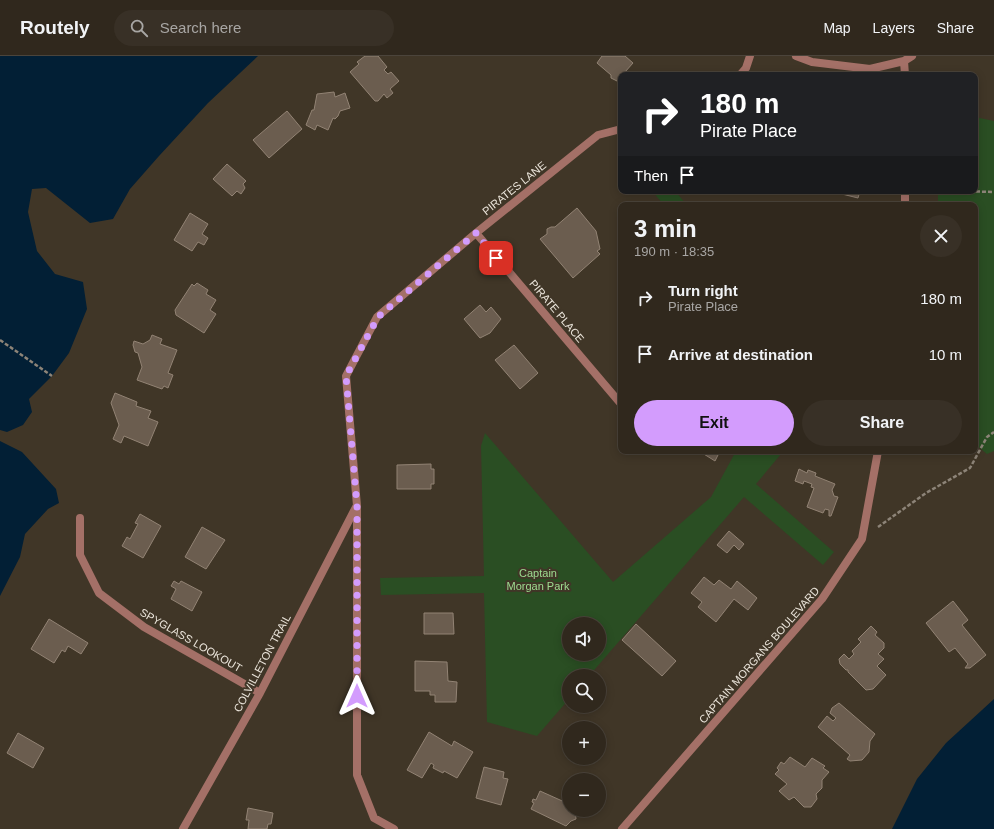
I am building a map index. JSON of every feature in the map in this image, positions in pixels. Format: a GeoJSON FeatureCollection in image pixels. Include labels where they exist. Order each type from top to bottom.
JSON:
{"type":"FeatureCollection","features":[{"type":"Feature","properties":{"kind":"street"},"geometry":{"type":"LineString","coordinates":[[743,72],[746,68],[750,56]]}},
{"type":"Feature","properties":{"kind":"street"},"geometry":{"type":"LineString","coordinates":[[796,56],[812,62],[870,69],[904,61],[912,56]]}},
{"type":"Feature","properties":{"kind":"street"},"geometry":{"type":"LineString","coordinates":[[904,61],[904,72]]}},
{"type":"Feature","properties":{"kind":"street","name":"PIRATES LANE"},"geometry":{"type":"LineString","coordinates":[[394,829],[374,818],[357,775],[357,506],[346,376],[378,317],[476,233],[598,135],[618,130]]}},
{"type":"Feature","properties":{"kind":"street","name":"PIRATE PLACE"},"geometry":{"type":"LineString","coordinates":[[476,233],[618,400]]}},
{"type":"Feature","properties":{"kind":"street","name":"CAPTAIN MORGANS BOULEVARD"},"geometry":{"type":"LineString","coordinates":[[622,829],[822,600],[862,539],[877,454]]}},
{"type":"Feature","properties":{"kind":"street","name":"COLVILLETON TRAIL"},"geometry":{"type":"LineString","coordinates":[[183,829],[260,693],[357,506]]}},
{"type":"Feature","properties":{"kind":"street","name":"SPYGLASS LOOKOUT"},"geometry":{"type":"LineString","coordinates":[[80,518],[80,554],[99,593],[144,627],[260,693]]}},
{"type":"Feature","properties":{"kind":"path"},"geometry":{"type":"LineString","coordinates":[[978,192],[994,192]]}},
{"type":"Feature","properties":{"kind":"path"},"geometry":{"type":"LineString","coordinates":[[0,340],[52,376]]}},
{"type":"Feature","properties":{"kind":"path"},"geometry":{"type":"LineString","coordinates":[[978,453],[987,437],[994,432]]}},
{"type":"Feature","properties":{"kind":"path"},"geometry":{"type":"LineString","coordinates":[[862,539],[926,493],[970,468],[978,454]]}},
{"type":"Feature","properties":{"kind":"green space"},"geometry":{"type":"Polygon","coordinates":[[[978,118],[994,121],[994,451],[987,454],[978,446],[978,202],[938,202],[938,194],[978,194],[978,118]]]}},
{"type":"Feature","properties":{"kind":"green space"},"geometry":{"type":"Polygon","coordinates":[[[655,194],[678,194],[684,202],[661,202],[655,194]]]}},
{"type":"Feature","properties":{"kind":"green space","name":"Captain Morgan Park"},"geometry":{"type":"Polygon","coordinates":[[[485,433],[613,582],[711,497],[734,454],[781,454],[756,484],[834,552],[823,565],[744,497],[606,656],[606,617],[562,617],[562,661],[602,661],[595,669],[562,669],[562,707],[537,736],[487,722],[484,593],[381,595],[380,578],[484,576],[481,446],[485,433]]]}},
{"type":"Feature","properties":{"kind":"water"},"geometry":{"type":"Polygon","coordinates":[[[0,56],[258,56],[208,103],[159,156],[130,189],[113,219],[90,223],[46,188],[32,189],[28,212],[37,251],[55,274],[83,282],[87,309],[69,353],[52,376],[29,399],[32,412],[23,425],[7,432],[0,430],[0,56]]]}},
{"type":"Feature","properties":{"kind":"water"},"geometry":{"type":"Polygon","coordinates":[[[0,441],[22,452],[56,489],[59,503],[48,509],[25,534],[20,557],[0,596],[0,441]]]}},
{"type":"Feature","properties":{"kind":"water"},"geometry":{"type":"Polygon","coordinates":[[[994,699],[994,829],[892,829],[917,779],[946,743],[994,699]]]}},
{"type":"Feature","properties":{"kind":"building"},"geometry":{"type":"Polygon","coordinates":[[[365,56],[378,56],[387,67],[384,70],[388,74],[391,72],[399,81],[390,89],[393,93],[387,98],[384,94],[378,101],[375,101],[350,72],[359,64],[357,62],[365,56]]]}},
{"type":"Feature","properties":{"kind":"building"},"geometry":{"type":"Polygon","coordinates":[[[602,56],[625,56],[633,63],[625,72],[618,72],[617,81],[611,78],[611,75],[597,63],[602,56]]]}},
{"type":"Feature","properties":{"kind":"building"},"geometry":{"type":"Polygon","coordinates":[[[334,92],[335,97],[345,93],[350,108],[340,111],[335,119],[333,118],[328,130],[317,125],[315,130],[306,125],[312,110],[314,110],[317,94],[334,92]]]}},
{"type":"Feature","properties":{"kind":"building"},"geometry":{"type":"Polygon","coordinates":[[[287,111],[302,129],[269,158],[253,140],[287,111]]]}},
{"type":"Feature","properties":{"kind":"building"},"geometry":{"type":"Polygon","coordinates":[[[227,164],[246,181],[243,184],[245,188],[241,194],[237,191],[232,196],[213,179],[227,164]]]}},
{"type":"Feature","properties":{"kind":"building"},"geometry":{"type":"Polygon","coordinates":[[[842,194],[859,194],[858,198],[842,194]]]}},
{"type":"Feature","properties":{"kind":"building"},"geometry":{"type":"Polygon","coordinates":[[[577,208],[596,231],[600,249],[597,251],[600,254],[573,278],[540,239],[547,234],[547,229],[555,227],[577,208]]]}},
{"type":"Feature","properties":{"kind":"building"},"geometry":{"type":"Polygon","coordinates":[[[190,213],[208,224],[202,234],[208,238],[204,245],[198,242],[192,251],[174,240],[190,213]]]}},
{"type":"Feature","properties":{"kind":"building"},"geometry":{"type":"Polygon","coordinates":[[[197,283],[208,290],[206,294],[216,300],[210,310],[216,314],[204,333],[176,315],[175,310],[192,284],[194,286],[197,283]]]}},
{"type":"Feature","properties":{"kind":"building"},"geometry":{"type":"Polygon","coordinates":[[[480,305],[486,312],[491,307],[501,319],[490,333],[480,338],[464,319],[480,305]]]}},
{"type":"Feature","properties":{"kind":"building"},"geometry":{"type":"Polygon","coordinates":[[[152,335],[162,339],[160,344],[177,350],[168,373],[173,375],[168,388],[164,386],[162,389],[137,380],[142,367],[138,353],[135,352],[133,345],[134,341],[143,344],[150,340],[152,335]]]}},
{"type":"Feature","properties":{"kind":"building"},"geometry":{"type":"Polygon","coordinates":[[[514,345],[538,373],[520,389],[495,360],[514,345]]]}},
{"type":"Feature","properties":{"kind":"building"},"geometry":{"type":"Polygon","coordinates":[[[115,393],[137,402],[136,406],[151,411],[148,418],[158,422],[148,446],[124,436],[121,443],[113,439],[119,425],[111,403],[115,393]]]}},
{"type":"Feature","properties":{"kind":"building"},"geometry":{"type":"Polygon","coordinates":[[[704,454],[718,454],[715,461],[704,454]]]}},
{"type":"Feature","properties":{"kind":"building"},"geometry":{"type":"Polygon","coordinates":[[[431,464],[431,469],[434,469],[434,484],[431,484],[431,489],[397,489],[397,465],[431,464]]]}},
{"type":"Feature","properties":{"kind":"building"},"geometry":{"type":"Polygon","coordinates":[[[799,469],[807,473],[808,470],[816,473],[815,476],[835,484],[832,490],[834,496],[838,497],[831,516],[829,516],[829,510],[825,509],[823,513],[807,507],[814,488],[811,487],[812,484],[804,481],[803,484],[795,481],[799,469]]]}},
{"type":"Feature","properties":{"kind":"building"},"geometry":{"type":"Polygon","coordinates":[[[140,514],[161,526],[143,558],[122,546],[127,537],[130,539],[138,524],[135,523],[140,514]]]}},
{"type":"Feature","properties":{"kind":"building"},"geometry":{"type":"Polygon","coordinates":[[[202,527],[225,540],[206,569],[185,557],[202,527]]]}},
{"type":"Feature","properties":{"kind":"building"},"geometry":{"type":"Polygon","coordinates":[[[729,531],[744,544],[739,550],[734,545],[727,553],[717,545],[729,531]]]}},
{"type":"Feature","properties":{"kind":"building"},"geometry":{"type":"Polygon","coordinates":[[[704,577],[714,585],[719,580],[731,589],[737,581],[757,598],[748,610],[734,599],[716,622],[698,607],[702,602],[691,593],[704,577]]]}},
{"type":"Feature","properties":{"kind":"building"},"geometry":{"type":"Polygon","coordinates":[[[174,581],[179,584],[181,581],[202,592],[192,611],[171,599],[176,589],[171,586],[174,581]]]}},
{"type":"Feature","properties":{"kind":"building"},"geometry":{"type":"Polygon","coordinates":[[[953,601],[968,620],[962,625],[986,655],[970,668],[965,668],[968,664],[955,648],[949,652],[926,623],[953,601]]]}},
{"type":"Feature","properties":{"kind":"building"},"geometry":{"type":"Polygon","coordinates":[[[424,613],[453,613],[454,634],[424,634],[424,613]]]}},
{"type":"Feature","properties":{"kind":"building"},"geometry":{"type":"Polygon","coordinates":[[[49,619],[88,643],[81,654],[68,646],[65,652],[62,650],[54,663],[31,649],[49,619]]]}},
{"type":"Feature","properties":{"kind":"building"},"geometry":{"type":"Polygon","coordinates":[[[636,624],[676,661],[662,676],[622,640],[636,624]]]}},
{"type":"Feature","properties":{"kind":"building"},"geometry":{"type":"Polygon","coordinates":[[[871,626],[877,632],[875,635],[884,643],[884,648],[878,654],[884,659],[877,666],[886,675],[873,689],[866,690],[848,672],[848,670],[840,664],[839,659],[844,654],[849,659],[854,654],[852,651],[861,642],[858,639],[871,626]]]}},
{"type":"Feature","properties":{"kind":"building"},"geometry":{"type":"Polygon","coordinates":[[[415,661],[447,662],[448,681],[457,682],[456,702],[435,702],[435,695],[430,695],[430,691],[415,691],[415,661]]]}},
{"type":"Feature","properties":{"kind":"building"},"geometry":{"type":"Polygon","coordinates":[[[839,703],[875,734],[870,741],[869,752],[862,760],[850,761],[847,759],[850,755],[818,727],[827,716],[833,721],[836,718],[830,713],[832,708],[839,703]]]}},
{"type":"Feature","properties":{"kind":"building"},"geometry":{"type":"Polygon","coordinates":[[[429,732],[452,746],[454,741],[473,752],[457,778],[444,771],[443,773],[433,768],[434,765],[431,763],[422,778],[407,770],[429,732]]]}},
{"type":"Feature","properties":{"kind":"building"},"geometry":{"type":"Polygon","coordinates":[[[18,733],[44,748],[33,768],[7,753],[18,733]]]}},
{"type":"Feature","properties":{"kind":"building"},"geometry":{"type":"Polygon","coordinates":[[[790,757],[805,767],[812,758],[825,766],[823,768],[829,772],[822,780],[822,788],[816,794],[817,799],[811,807],[804,807],[794,797],[789,800],[779,791],[787,784],[775,774],[779,770],[777,768],[781,762],[784,764],[790,757]]]}},
{"type":"Feature","properties":{"kind":"building"},"geometry":{"type":"Polygon","coordinates":[[[484,767],[504,772],[503,778],[508,779],[501,805],[476,798],[484,767]]]}},
{"type":"Feature","properties":{"kind":"building"},"geometry":{"type":"Polygon","coordinates":[[[540,791],[562,801],[562,817],[576,817],[576,819],[571,821],[566,826],[531,809],[534,803],[532,802],[533,799],[536,800],[540,791]]]}},
{"type":"Feature","properties":{"kind":"building"},"geometry":{"type":"Polygon","coordinates":[[[248,808],[273,813],[271,824],[268,824],[267,829],[248,829],[249,820],[246,820],[248,808]]]}},
{"type":"Feature","properties":{"kind":"route"},"geometry":{"type":"LineString","coordinates":[[357,696],[357,506],[346,376],[378,317],[476,233],[496,258]]}}]}
